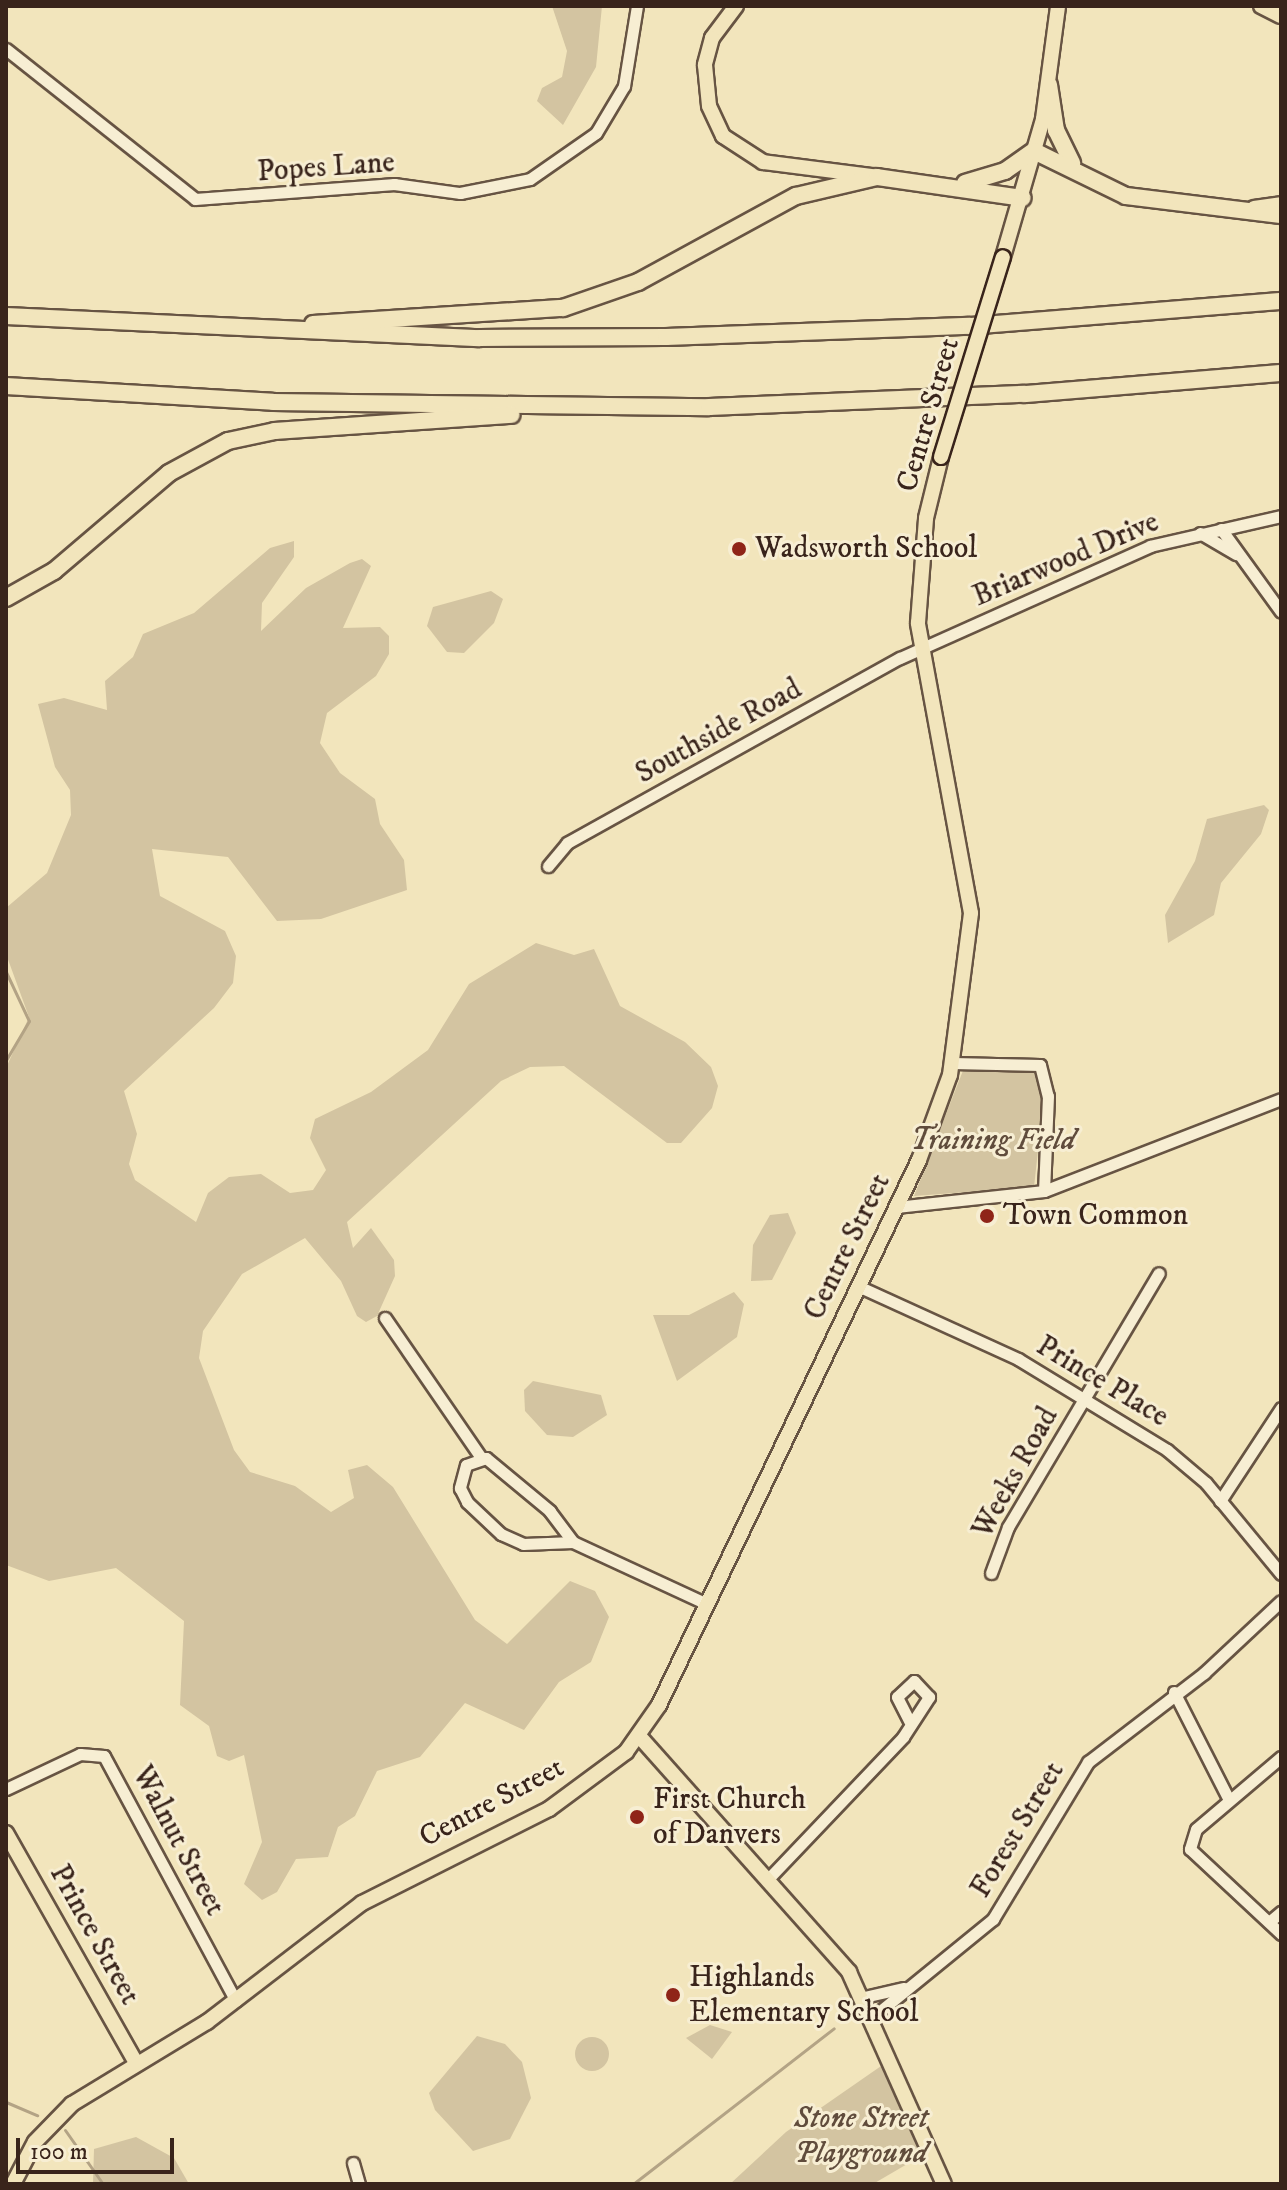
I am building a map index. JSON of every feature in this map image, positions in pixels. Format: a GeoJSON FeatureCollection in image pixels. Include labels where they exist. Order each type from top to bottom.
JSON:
{"type":"FeatureCollection","features":[{"type":"Feature","properties":{"kind":"highway"},"geometry":{"type":"LineString","coordinates":[[1049,85],[1056,130],[1073,164]]}},
{"type":"Feature","properties":{"kind":"highway"},"geometry":{"type":"LineString","coordinates":[[955,185],[1005,171],[1034,151],[1073,164],[1126,196],[1281,215]]}},
{"type":"Feature","properties":{"kind":"highway"},"geometry":{"type":"LineString","coordinates":[[211,330],[563,308],[638,282],[796,196],[877,177],[955,185],[1022,198]]}},
{"type":"Feature","properties":{"kind":"highway"},"geometry":{"type":"LineString","coordinates":[[6,316],[211,330],[479,338],[840,333],[1281,301]]}},
{"type":"Feature","properties":{"kind":"highway"},"geometry":{"type":"LineString","coordinates":[[6,386],[273,402],[569,408],[876,402],[1281,373]]}},
{"type":"Feature","properties":{"kind":"highway"},"geometry":{"type":"LineString","coordinates":[[6,598],[54,571],[169,473],[228,441],[275,431],[569,408]]}},
{"type":"Feature","properties":{"kind":"main road"},"geometry":{"type":"LineString","coordinates":[[736,6],[712,38],[705,65],[709,106],[723,136],[763,162],[877,177]]}},
{"type":"Feature","properties":{"kind":"main road","name":"Centre Street"},"geometry":{"type":"LineString","coordinates":[[11,2184],[60,2114],[236,2001],[362,1903],[549,1809],[639,1736],[707,1604],[896,1207],[953,1063],[967,984],[968,884],[920,649],[922,545],[941,457],[1034,151],[1049,85],[1058,6]]}},
{"type":"Feature","properties":{"kind":"main road"},"geometry":{"type":"LineString","coordinates":[[1261,6],[1281,16]]}},
{"type":"Feature","properties":{"kind":"main road"},"geometry":{"type":"LineString","coordinates":[[1238,210],[1281,204]]}},
{"type":"Feature","properties":{"kind":"main road"},"geometry":{"type":"LineString","coordinates":[[639,1736],[768,1879],[864,1997],[944,2184]]}},
{"type":"Feature","properties":{"kind":"main road","name":"Prince Street"},"geometry":{"type":"LineString","coordinates":[[6,1833],[136,2063]]}},
{"type":"Feature","properties":{"kind":"street","name":"Popes Lane"},"geometry":{"type":"LineString","coordinates":[[6,49],[195,199],[394,184],[460,193],[530,179],[596,133],[624,86],[637,6]]}},
{"type":"Feature","properties":{"kind":"street","name":"Briarwood Drive"},"geometry":{"type":"LineString","coordinates":[[920,649],[1150,546],[1281,516]]}},
{"type":"Feature","properties":{"kind":"street"},"geometry":{"type":"LineString","coordinates":[[1221,529],[1236,554],[1281,612]]}},
{"type":"Feature","properties":{"kind":"street"},"geometry":{"type":"LineString","coordinates":[[1200,533],[1236,554]]}},
{"type":"Feature","properties":{"kind":"street","name":"Southside Road"},"geometry":{"type":"LineString","coordinates":[[548,866],[567,843],[920,649]]}},
{"type":"Feature","properties":{"kind":"street"},"geometry":{"type":"LineString","coordinates":[[953,1063],[1040,1065],[1048,1096],[1044,1191]]}},
{"type":"Feature","properties":{"kind":"street"},"geometry":{"type":"LineString","coordinates":[[896,1207],[1044,1191],[1281,1099]]}},
{"type":"Feature","properties":{"kind":"street","name":"Weeks Road"},"geometry":{"type":"LineString","coordinates":[[991,1573],[1008,1527],[1159,1273]]}},
{"type":"Feature","properties":{"kind":"street","name":"Prince Place"},"geometry":{"type":"LineString","coordinates":[[858,1286],[1018,1359],[1186,1463],[1281,1574]]}},
{"type":"Feature","properties":{"kind":"street"},"geometry":{"type":"LineString","coordinates":[[385,1318],[480,1456],[550,1511],[573,1542]]}},
{"type":"Feature","properties":{"kind":"street"},"geometry":{"type":"LineString","coordinates":[[1220,1501],[1281,1408]]}},
{"type":"Feature","properties":{"kind":"street"},"geometry":{"type":"LineString","coordinates":[[480,1456],[466,1465],[460,1488],[482,1519],[523,1544],[573,1542],[707,1604]]}},
{"type":"Feature","properties":{"kind":"street","name":"Forest Street"},"geometry":{"type":"LineString","coordinates":[[874,2016],[904,1988],[993,1919],[1070,1781],[1281,1601]]}},
{"type":"Feature","properties":{"kind":"street"},"geometry":{"type":"LineString","coordinates":[[1174,1692],[1229,1800]]}},
{"type":"Feature","properties":{"kind":"street"},"geometry":{"type":"LineString","coordinates":[[768,1879],[903,1737],[909,1721]]}},
{"type":"Feature","properties":{"kind":"street","name":"Walnut Street"},"geometry":{"type":"LineString","coordinates":[[6,1789],[80,1754],[104,1756],[236,2001]]}},
{"type":"Feature","properties":{"kind":"street"},"geometry":{"type":"LineString","coordinates":[[1281,1757],[1229,1800],[1190,1845],[1201,1864],[1281,1934]]}},
{"type":"Feature","properties":{"kind":"street"},"geometry":{"type":"LineString","coordinates":[[1269,1922],[1281,1912]]}},
{"type":"Feature","properties":{"kind":"street","name":"Forest Street"},"geometry":{"type":"LineString","coordinates":[[864,1997],[904,1988]]}},
{"type":"Feature","properties":{"kind":"street"},"geometry":{"type":"LineString","coordinates":[[353,2163],[359,2184]]}},
{"type":"Feature","properties":{"kind":"green space"},"geometry":{"type":"Polygon","coordinates":[[[552,6],[602,6],[596,67],[563,125],[537,101],[542,88],[562,77],[567,51],[552,6]]]}},
{"type":"Feature","properties":{"kind":"green space"},"geometry":{"type":"Polygon","coordinates":[[[294,541],[294,557],[262,603],[261,631],[306,588],[350,563],[362,559],[371,566],[343,628],[380,627],[389,636],[389,654],[376,676],[327,713],[320,743],[340,773],[375,799],[380,824],[404,860],[407,890],[321,919],[277,921],[228,857],[152,849],[160,896],[225,931],[236,956],[233,983],[214,1008],[124,1091],[137,1134],[129,1164],[135,1180],[196,1222],[208,1193],[229,1177],[261,1174],[290,1193],[313,1190],[326,1170],[310,1138],[315,1119],[371,1092],[428,1050],[469,984],[536,943],[574,955],[594,949],[620,1006],[685,1042],[711,1067],[718,1086],[712,1108],[681,1143],[667,1143],[564,1066],[530,1067],[501,1081],[347,1222],[353,1248],[371,1228],[394,1260],[395,1276],[377,1316],[366,1322],[357,1316],[341,1281],[305,1238],[242,1274],[203,1331],[199,1358],[234,1450],[250,1472],[295,1486],[331,1512],[354,1498],[348,1470],[367,1465],[393,1487],[475,1620],[507,1644],[570,1581],[595,1591],[609,1617],[591,1662],[559,1682],[524,1730],[465,1703],[420,1757],[377,1771],[355,1816],[338,1827],[328,1857],[296,1859],[277,1892],[262,1900],[244,1884],[262,1842],[244,1755],[229,1761],[217,1756],[209,1726],[180,1705],[184,1621],[116,1568],[49,1581],[6,1565],[6,1068],[29,1017],[6,954],[6,908],[47,873],[71,815],[70,790],[55,767],[38,704],[64,698],[107,710],[105,681],[133,657],[143,634],[194,613],[270,548],[294,541]]]}},
{"type":"Feature","properties":{"kind":"green space"},"geometry":{"type":"Polygon","coordinates":[[[491,591],[503,599],[494,623],[464,653],[447,652],[427,626],[433,607],[491,591]]]}},
{"type":"Feature","properties":{"kind":"green space"},"geometry":{"type":"Polygon","coordinates":[[[1264,805],[1269,810],[1261,834],[1221,883],[1214,915],[1168,943],[1165,915],[1195,861],[1207,819],[1264,805]]]}},
{"type":"Feature","properties":{"kind":"green space","name":"Training Field"},"geometry":{"type":"Polygon","coordinates":[[[1021,1064],[1038,1071],[1044,1096],[1034,1187],[914,1196],[964,1068],[1021,1064]]]}},
{"type":"Feature","properties":{"kind":"green space"},"geometry":{"type":"Polygon","coordinates":[[[788,1213],[796,1233],[772,1280],[751,1281],[753,1245],[770,1215],[788,1213]]]}},
{"type":"Feature","properties":{"kind":"green space"},"geometry":{"type":"Polygon","coordinates":[[[734,1292],[744,1304],[737,1337],[677,1381],[653,1315],[689,1315],[734,1292]]]}},
{"type":"Feature","properties":{"kind":"green space"},"geometry":{"type":"Polygon","coordinates":[[[533,1381],[601,1395],[607,1415],[573,1437],[547,1435],[525,1411],[524,1390],[533,1381]]]}},
{"type":"Feature","properties":{"kind":"green space"},"geometry":{"type":"Polygon","coordinates":[[[710,2025],[732,2032],[712,2059],[686,2038],[710,2025]]]}},
{"type":"Feature","properties":{"kind":"green space"},"geometry":{"type":"Polygon","coordinates":[[[477,2036],[505,2044],[522,2062],[531,2098],[510,2139],[473,2151],[435,2110],[429,2093],[477,2036]]]}},
{"type":"Feature","properties":{"kind":"green space"},"geometry":{"type":"Polygon","coordinates":[[[592,2037],[604,2042],[609,2054],[604,2066],[592,2071],[580,2066],[575,2054],[580,2042],[592,2037]]]}},
{"type":"Feature","properties":{"kind":"green space","name":"Stone Street Playground"},"geometry":{"type":"Polygon","coordinates":[[[884,2064],[921,2156],[873,2184],[730,2184],[786,2132],[884,2064]]]}},
{"type":"Feature","properties":{"kind":"green space"},"geometry":{"type":"Polygon","coordinates":[[[136,2137],[174,2158],[189,2184],[93,2184],[94,2149],[136,2137]]]}},
{"type":"Feature","properties":{"kind":"waterway"},"geometry":{"type":"LineString","coordinates":[[6,972],[29,1021],[6,1060]]}},
{"type":"Feature","properties":{"kind":"waterway"},"geometry":{"type":"LineString","coordinates":[[633,2184],[834,2028]]}},
{"type":"Feature","properties":{"kind":"waterway"},"geometry":{"type":"LineString","coordinates":[[6,2102],[37,2115]]}},
{"type":"Feature","properties":{"kind":"waterway"},"geometry":{"type":"LineString","coordinates":[[65,2130],[103,2184]]}},
{"type":"Feature","properties":{"kind":"place","name":"Wadsworth School"},"geometry":{"type":"Point","coordinates":[739,549]}},
{"type":"Feature","properties":{"kind":"place","name":"Town Common"},"geometry":{"type":"Point","coordinates":[987,1216]}},
{"type":"Feature","properties":{"kind":"place","name":"First Church of Danvers"},"geometry":{"type":"Point","coordinates":[637,1817]}},
{"type":"Feature","properties":{"kind":"place","name":"Highlands Elementary School"},"geometry":{"type":"Point","coordinates":[673,1995]}}]}
